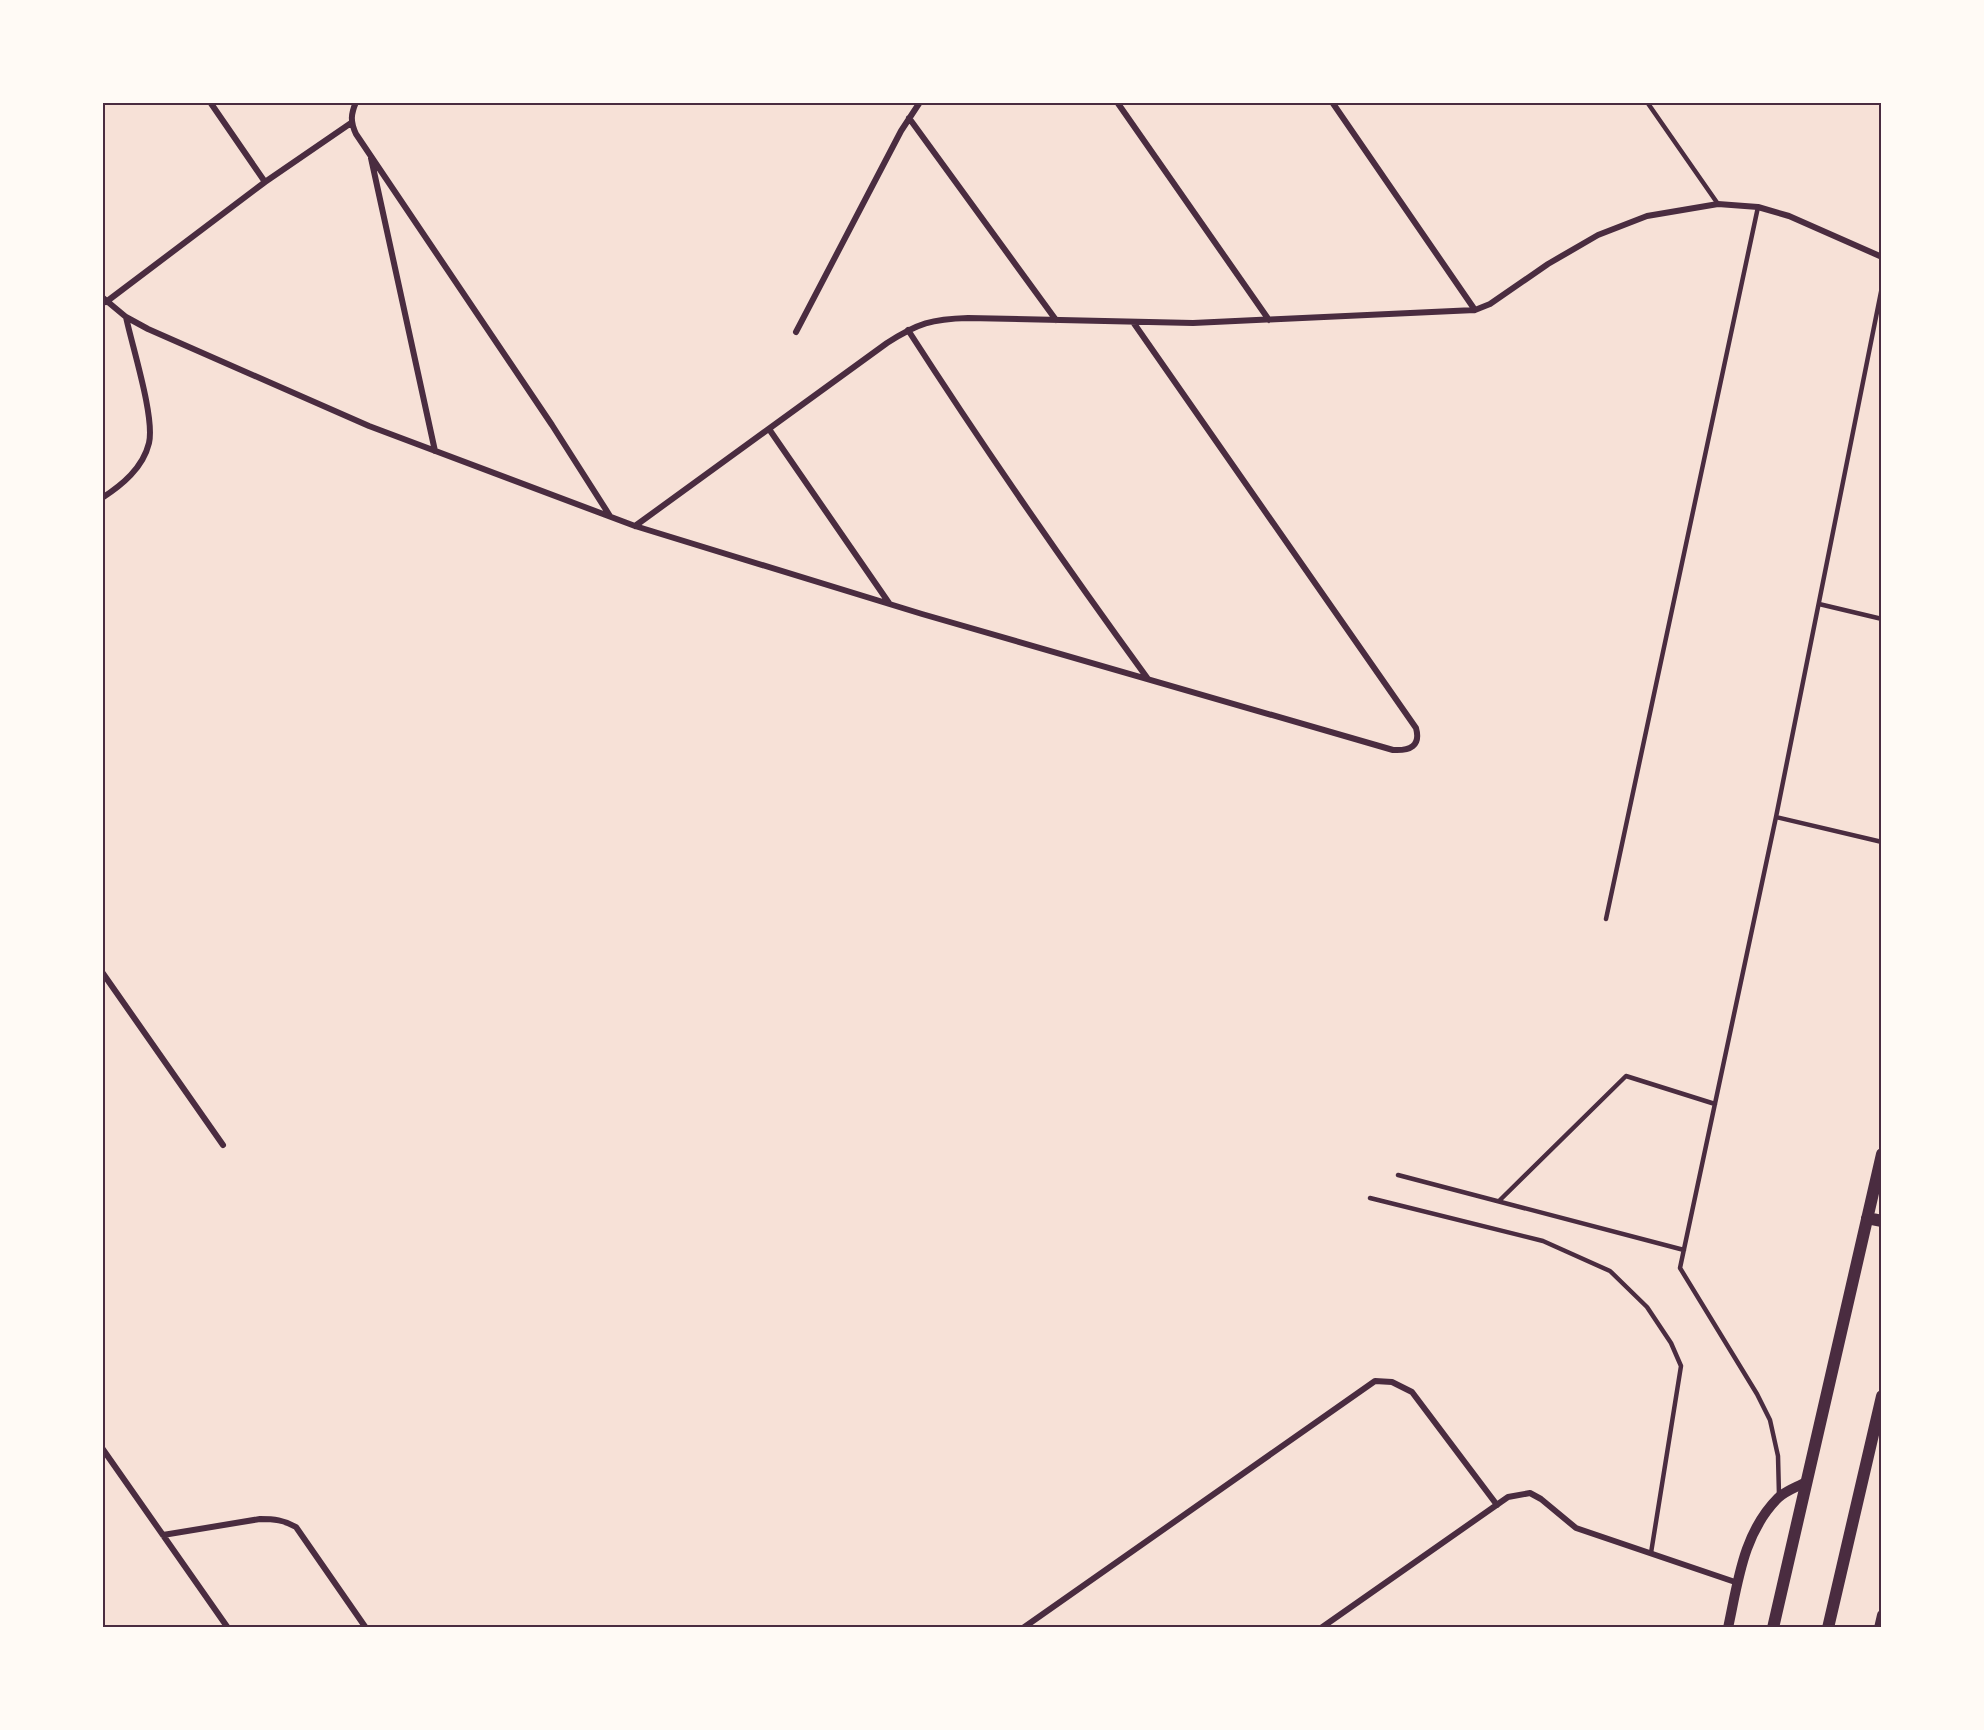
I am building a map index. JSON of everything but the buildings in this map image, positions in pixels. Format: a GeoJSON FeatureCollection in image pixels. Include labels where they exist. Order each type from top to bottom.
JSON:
{"type":"FeatureCollection","features":[{"type":"Feature","properties":{"kind":"main road"},"geometry":{"type":"LineString","coordinates":[[1773,1628],[1882,1154]]}},
{"type":"Feature","properties":{"kind":"main road"},"geometry":{"type":"LineString","coordinates":[[1867,1218],[1882,1221]]}},
{"type":"Feature","properties":{"kind":"main road"},"geometry":{"type":"LineString","coordinates":[[1828,1628],[1882,1396]]}},
{"type":"Feature","properties":{"kind":"street"},"geometry":{"type":"LineString","coordinates":[[210,102],[265,182]]}},
{"type":"Feature","properties":{"kind":"street"},"geometry":{"type":"LineString","coordinates":[[356,102],[351,113],[351,123],[370,155],[552,425],[610,517]]}},
{"type":"Feature","properties":{"kind":"street"},"geometry":{"type":"LineString","coordinates":[[796,332],[909,118],[920,102]]}},
{"type":"Feature","properties":{"kind":"street"},"geometry":{"type":"LineString","coordinates":[[1117,102],[1269,320]]}},
{"type":"Feature","properties":{"kind":"street"},"geometry":{"type":"LineString","coordinates":[[1332,102],[1476,310]]}},
{"type":"Feature","properties":{"kind":"street"},"geometry":{"type":"LineString","coordinates":[[909,118],[1056,320]]}},
{"type":"Feature","properties":{"kind":"street"},"geometry":{"type":"LineString","coordinates":[[351,123],[265,182],[104,300],[126,317],[148,329],[369,426],[635,526],[889,604],[1393,750],[1411,747],[1419,737],[1416,728],[1133,322]]}},
{"type":"Feature","properties":{"kind":"street"},"geometry":{"type":"LineString","coordinates":[[370,155],[435,451]]}},
{"type":"Feature","properties":{"kind":"street"},"geometry":{"type":"LineString","coordinates":[[635,526],[887,343],[922,323],[943,319],[1193,323],[1476,310],[1490,304],[1548,264],[1598,235],[1647,216],[1718,204],[1758,207],[1789,216],[1882,256]]}},
{"type":"Feature","properties":{"kind":"street"},"geometry":{"type":"LineString","coordinates":[[102,498],[124,483],[135,470],[149,444],[150,429],[147,409],[126,317]]}},
{"type":"Feature","properties":{"kind":"street"},"geometry":{"type":"LineString","coordinates":[[908,330],[1078,583],[1148,680]]}},
{"type":"Feature","properties":{"kind":"street"},"geometry":{"type":"LineString","coordinates":[[769,429],[889,604]]}},
{"type":"Feature","properties":{"kind":"street"},"geometry":{"type":"LineString","coordinates":[[102,972],[223,1145]]}},
{"type":"Feature","properties":{"kind":"street"},"geometry":{"type":"LineString","coordinates":[[1023,1628],[1375,1381],[1392,1382],[1412,1392],[1497,1505]]}},
{"type":"Feature","properties":{"kind":"street"},"geometry":{"type":"LineString","coordinates":[[102,1448],[228,1628]]}},
{"type":"Feature","properties":{"kind":"street"},"geometry":{"type":"LineString","coordinates":[[1728,1628],[1744,1556],[1757,1525],[1779,1497],[1806,1482]]}},
{"type":"Feature","properties":{"kind":"street"},"geometry":{"type":"LineString","coordinates":[[1321,1628],[1508,1497],[1520,1493],[1530,1493],[1541,1499],[1576,1528],[1738,1583]]}},
{"type":"Feature","properties":{"kind":"street"},"geometry":{"type":"LineString","coordinates":[[163,1535],[260,1519],[288,1522],[296,1527],[366,1628]]}},
{"type":"Feature","properties":{"kind":"lane"},"geometry":{"type":"LineString","coordinates":[[1647,102],[1718,204]]}},
{"type":"Feature","properties":{"kind":"lane"},"geometry":{"type":"LineString","coordinates":[[1606,919],[1758,207]]}},
{"type":"Feature","properties":{"kind":"lane"},"geometry":{"type":"LineString","coordinates":[[1779,1497],[1778,1456],[1770,1420],[1680,1268],[1776,817],[1882,287]]}},
{"type":"Feature","properties":{"kind":"lane"},"geometry":{"type":"LineString","coordinates":[[1819,604],[1882,619]]}},
{"type":"Feature","properties":{"kind":"lane"},"geometry":{"type":"LineString","coordinates":[[1776,817],[1882,842]]}},
{"type":"Feature","properties":{"kind":"lane"},"geometry":{"type":"LineString","coordinates":[[1499,1201],[1626,1076],[1715,1104]]}},
{"type":"Feature","properties":{"kind":"lane"},"geometry":{"type":"LineString","coordinates":[[1398,1175],[1684,1250]]}},
{"type":"Feature","properties":{"kind":"lane"},"geometry":{"type":"LineString","coordinates":[[1370,1198],[1543,1241],[1610,1271],[1647,1307],[1671,1343],[1681,1366],[1651,1553]]}}]}
